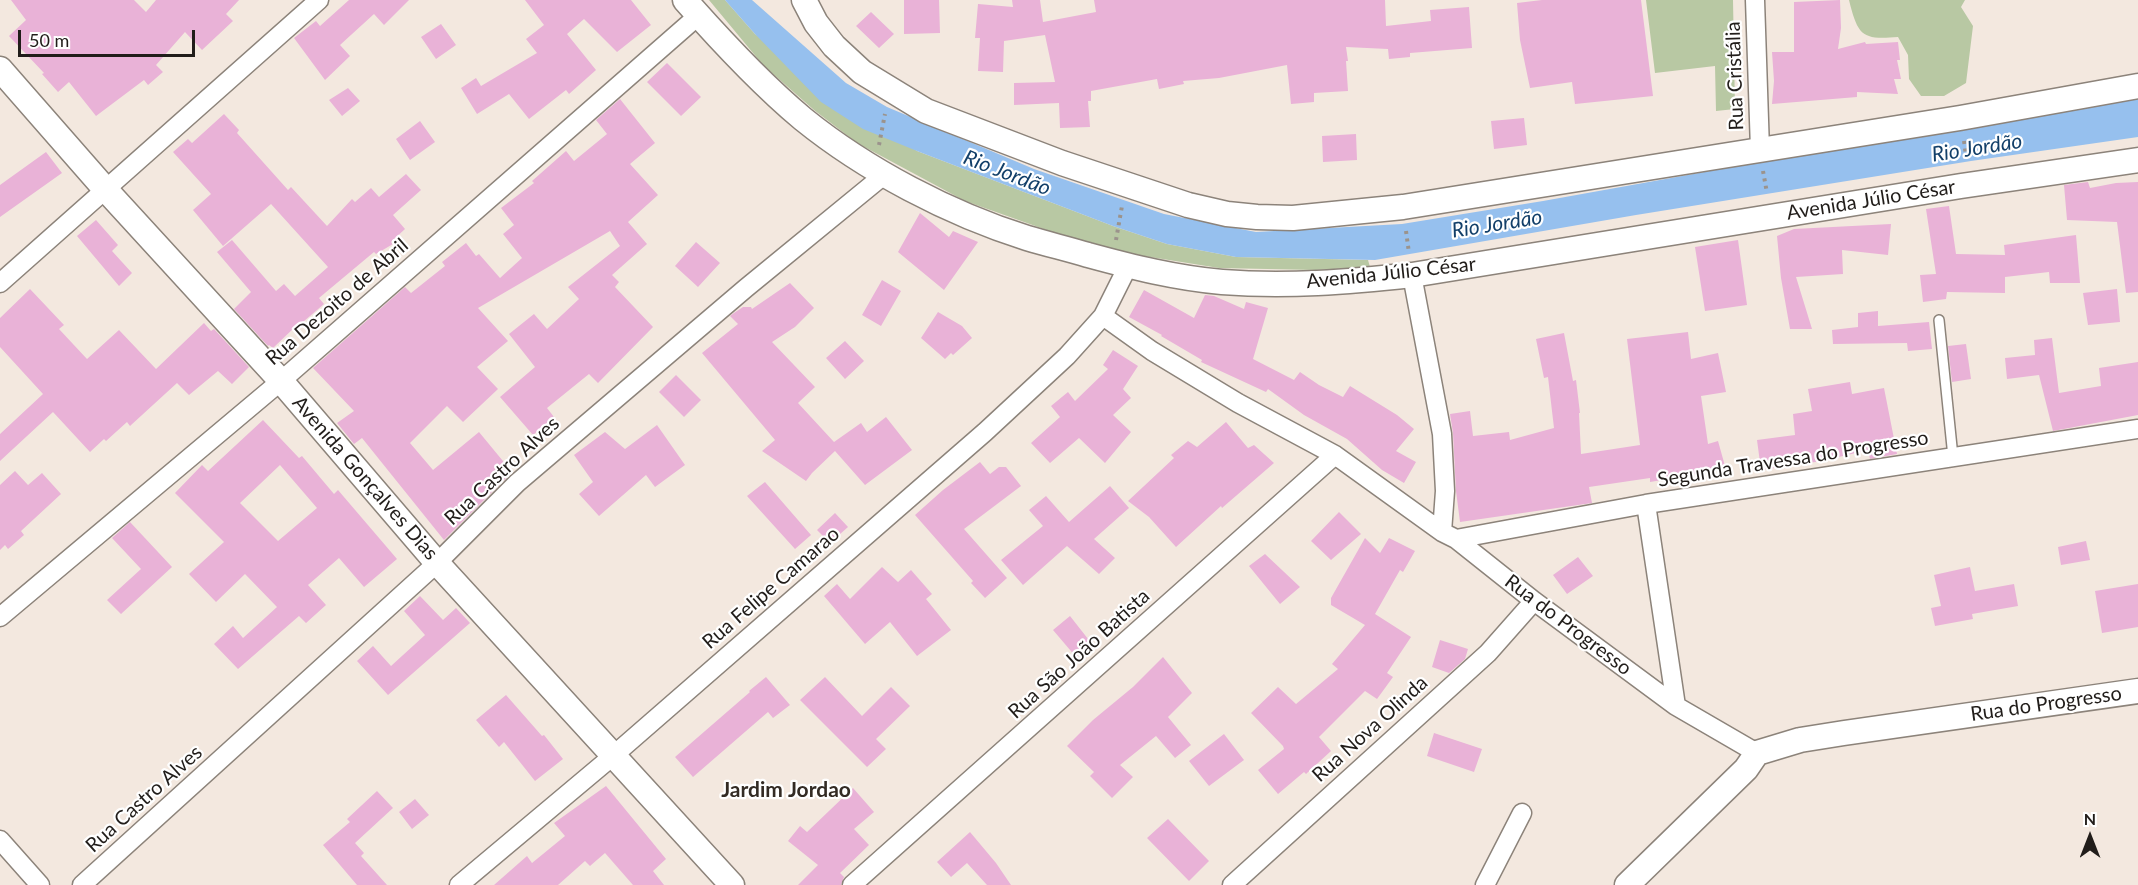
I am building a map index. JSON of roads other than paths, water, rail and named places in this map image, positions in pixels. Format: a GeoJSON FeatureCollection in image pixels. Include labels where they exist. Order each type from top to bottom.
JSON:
{"type":"FeatureCollection","features":[{"type":"Feature","properties":{"kind":"street"},"geometry":{"type":"LineString","coordinates":[[0,283],[319,0]]}},
{"type":"Feature","properties":{"kind":"street"},"geometry":{"type":"LineString","coordinates":[[804,0],[816,22],[834,46],[862,72],[926,111],[988,136],[1188,205],[1227,214],[1257,217],[1293,218],[1388,209],[1761,155],[2138,86]]}},
{"type":"Feature","properties":{"kind":"street","name":"Rua Cristália"},"geometry":{"type":"LineString","coordinates":[[1755,0],[1761,155]]}},
{"type":"Feature","properties":{"kind":"street","name":"Avenida Júlio César"},"geometry":{"type":"LineString","coordinates":[[692,8],[764,85],[835,143],[881,164],[965,214],[1026,238],[1121,256],[1182,277],[1284,284],[1344,282],[1411,269],[2138,160]]}},
{"type":"Feature","properties":{"kind":"street","name":"Rua Dezoito de Abril"},"geometry":{"type":"LineString","coordinates":[[0,617],[281,381],[692,8]]}},
{"type":"Feature","properties":{"kind":"street","name":"Avenida Gonçalves Dias"},"geometry":{"type":"LineString","coordinates":[[0,69],[106,190],[281,381],[437,563],[732,885]]}},
{"type":"Feature","properties":{"kind":"street","name":"Rua Castro Alves"},"geometry":{"type":"LineString","coordinates":[[82,885],[437,563],[517,483],[746,288],[881,164]]}},
{"type":"Feature","properties":{"kind":"street"},"geometry":{"type":"LineString","coordinates":[[1103,316],[1121,256]]}},
{"type":"Feature","properties":{"kind":"street"},"geometry":{"type":"LineString","coordinates":[[1411,269],[1442,434],[1449,536]]}},
{"type":"Feature","properties":{"kind":"street","name":"Rua do Progresso"},"geometry":{"type":"LineString","coordinates":[[1103,316],[1171,363],[1335,456],[1449,536],[1676,706],[1757,753],[1800,740],[1833,734],[2138,691]]}},
{"type":"Feature","properties":{"kind":"street","name":"Rua Felipe Camarao"},"geometry":{"type":"LineString","coordinates":[[459,885],[986,432],[1067,356],[1103,316]]}},
{"type":"Feature","properties":{"kind":"street","name":"Segunda Travessa do Progresso"},"geometry":{"type":"LineString","coordinates":[[1449,536],[2138,429]]}},
{"type":"Feature","properties":{"kind":"street","name":"Rua São João Batista"},"geometry":{"type":"LineString","coordinates":[[852,885],[1335,456]]}},
{"type":"Feature","properties":{"kind":"street"},"geometry":{"type":"LineString","coordinates":[[1646,504],[1676,706]]}},
{"type":"Feature","properties":{"kind":"street","name":"Rua Nova Olinda"},"geometry":{"type":"LineString","coordinates":[[1232,885],[1488,652],[1534,601]]}},
{"type":"Feature","properties":{"kind":"street"},"geometry":{"type":"LineString","coordinates":[[1627,885],[1746,769],[1757,753]]}},
{"type":"Feature","properties":{"kind":"street"},"geometry":{"type":"LineString","coordinates":[[1485,885],[1522,813]]}},
{"type":"Feature","properties":{"kind":"street"},"geometry":{"type":"LineString","coordinates":[[0,840],[38,884]]}},
{"type":"Feature","properties":{"kind":"lane"},"geometry":{"type":"LineString","coordinates":[[1939,320],[1953,457]]}},
{"type":"Feature","properties":{"kind":"water","name":"Rio Jordão"},"geometry":{"type":"Polygon","coordinates":[[[725,0],[752,0],[846,83],[887,107],[1034,169],[1164,214],[1256,232],[1402,224],[1888,139],[2138,99],[2138,137],[1971,161],[1636,215],[1375,260],[1236,257],[1167,244],[1113,226],[863,129],[821,102],[725,0]]]}},
{"type":"Feature","properties":{"kind":"district","name":"Jardim Jordao"},"geometry":{"type":"Point","coordinates":[786,790]}}]}
